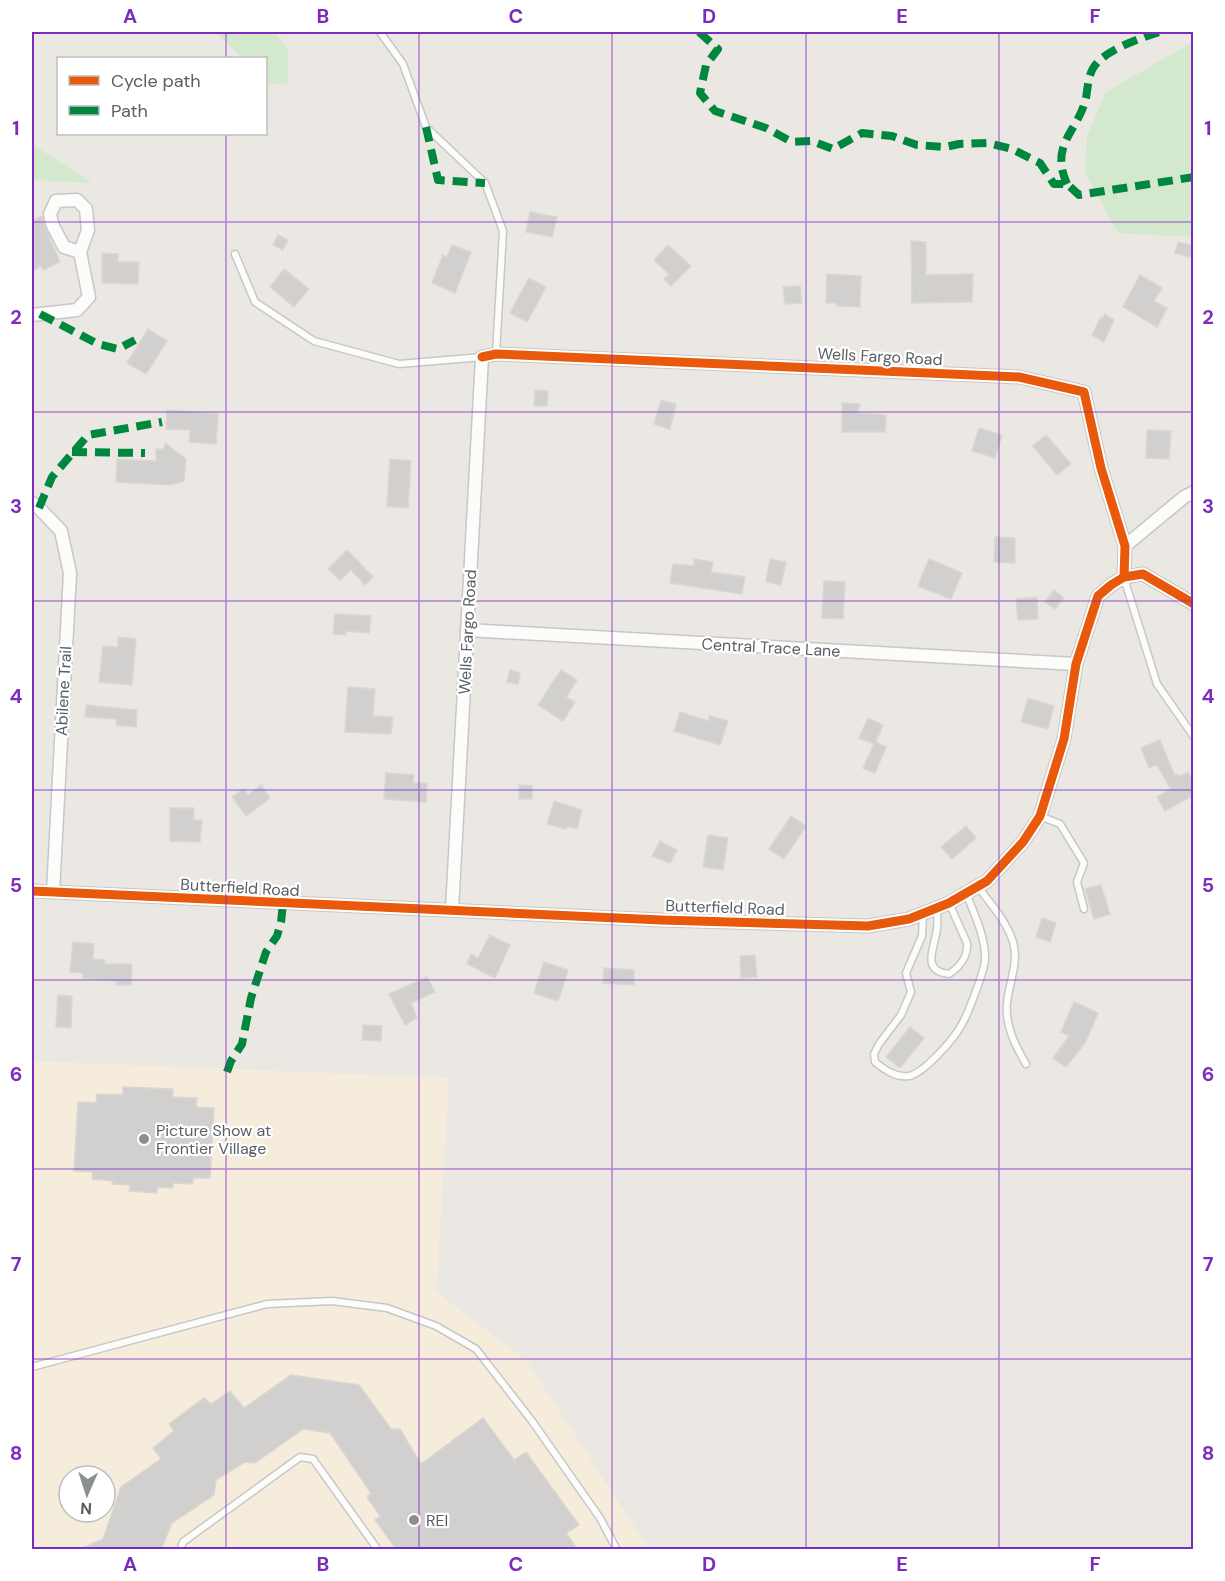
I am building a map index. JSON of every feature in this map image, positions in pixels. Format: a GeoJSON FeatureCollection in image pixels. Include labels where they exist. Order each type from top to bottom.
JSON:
{"type":"FeatureCollection","features":[{"type":"Feature","properties":{"kind":"street"},"geometry":{"type":"LineString","coordinates":[[32,315],[77,310],[89,297],[80,252]]}},
{"type":"Feature","properties":{"kind":"street","name":"Wells Fargo Road"},"geometry":{"type":"LineString","coordinates":[[452,910],[482,357],[496,354],[1018,377],[1084,392],[1101,468],[1125,546],[1124,577]]}},
{"type":"Feature","properties":{"kind":"street"},"geometry":{"type":"LineString","coordinates":[[1125,546],[1184,497],[1194,492]]}},
{"type":"Feature","properties":{"kind":"street","name":"Abilene Trail"},"geometry":{"type":"LineString","coordinates":[[32,503],[61,531],[70,573],[53,892]]}},
{"type":"Feature","properties":{"kind":"street"},"geometry":{"type":"LineString","coordinates":[[1124,577],[1143,574],[1194,604]]}},
{"type":"Feature","properties":{"kind":"street","name":"Butterfield Road"},"geometry":{"type":"LineString","coordinates":[[32,891],[868,926],[909,919],[950,903],[987,881],[1023,842],[1040,816],[1064,739],[1076,664],[1098,596],[1124,577]]}},
{"type":"Feature","properties":{"kind":"street","name":"Central Trace Lane"},"geometry":{"type":"LineString","coordinates":[[467,630],[1076,664]]}},
{"type":"Feature","properties":{"kind":"lane"},"geometry":{"type":"LineString","coordinates":[[380,32],[403,64],[426,127],[485,183],[503,231],[496,354]]}},
{"type":"Feature","properties":{"kind":"lane"},"geometry":{"type":"LineString","coordinates":[[235,254],[255,302],[314,341],[399,364],[482,357]]}},
{"type":"Feature","properties":{"kind":"lane"},"geometry":{"type":"LineString","coordinates":[[1124,577],[1157,684],[1194,737]]}},
{"type":"Feature","properties":{"kind":"lane"},"geometry":{"type":"LineString","coordinates":[[1040,816],[1060,825],[1084,863],[1077,882],[1084,909]]}},
{"type":"Feature","properties":{"kind":"lane"},"geometry":{"type":"LineString","coordinates":[[978,886],[999,916],[1013,943],[1016,960],[1007,1003],[1007,1022],[1014,1042],[1026,1064]]}},
{"type":"Feature","properties":{"kind":"lane"},"geometry":{"type":"LineString","coordinates":[[923,914],[922,936],[906,973],[912,992],[902,1015],[874,1054],[875,1062],[897,1076],[909,1076],[923,1070],[961,1026],[974,995],[985,961],[982,943],[966,893]]}},
{"type":"Feature","properties":{"kind":"lane"},"geometry":{"type":"LineString","coordinates":[[937,909],[938,929],[931,958],[932,964],[938,971],[949,974],[961,963],[968,949],[950,903]]}},
{"type":"Feature","properties":{"kind":"lane"},"geometry":{"type":"LineString","coordinates":[[32,1367],[267,1304],[332,1301],[387,1308],[436,1326],[476,1349],[532,1421],[600,1518],[616,1550]]}},
{"type":"Feature","properties":{"kind":"lane"},"geometry":{"type":"LineString","coordinates":[[180,1550],[183,1542],[300,1456],[313,1459],[378,1550]]}},
{"type":"Feature","properties":{"kind":"shaded area"},"geometry":{"type":"Polygon","coordinates":[[[32,1061],[449,1078],[436,1292],[526,1360],[649,1549],[32,1550],[32,1061]]]}},
{"type":"Feature","properties":{"kind":"green space"},"geometry":{"type":"Polygon","coordinates":[[[215,32],[275,32],[288,49],[288,83],[269,85],[267,83],[267,57],[241,57],[215,32]]]}},
{"type":"Feature","properties":{"kind":"green space"},"geometry":{"type":"Polygon","coordinates":[[[1193,42],[1193,237],[1118,233],[1085,172],[1087,136],[1106,92],[1193,42]]]}},
{"type":"Feature","properties":{"kind":"green space"},"geometry":{"type":"Polygon","coordinates":[[[32,144],[92,183],[32,180],[32,144]]]}},
{"type":"Feature","properties":{"kind":"building"},"geometry":{"type":"Polygon","coordinates":[[[530,212],[557,217],[552,237],[526,232],[530,212]]]}},
{"type":"Feature","properties":{"kind":"building"},"geometry":{"type":"Polygon","coordinates":[[[42,216],[60,262],[43,270],[41,266],[32,271],[32,221],[42,216]]]}},
{"type":"Feature","properties":{"kind":"building"},"geometry":{"type":"Polygon","coordinates":[[[278,235],[288,240],[283,250],[273,245],[278,235]]]}},
{"type":"Feature","properties":{"kind":"building"},"geometry":{"type":"Polygon","coordinates":[[[911,241],[926,242],[926,275],[973,274],[972,302],[912,303],[911,241]]]}},
{"type":"Feature","properties":{"kind":"building"},"geometry":{"type":"Polygon","coordinates":[[[1178,242],[1194,246],[1194,258],[1175,253],[1178,242]]]}},
{"type":"Feature","properties":{"kind":"building"},"geometry":{"type":"Polygon","coordinates":[[[452,245],[471,252],[455,293],[432,283],[443,255],[447,257],[452,245]]]}},
{"type":"Feature","properties":{"kind":"building"},"geometry":{"type":"Polygon","coordinates":[[[668,245],[691,266],[671,286],[664,279],[669,274],[654,260],[668,245]]]}},
{"type":"Feature","properties":{"kind":"building"},"geometry":{"type":"Polygon","coordinates":[[[102,253],[118,254],[118,262],[139,262],[138,284],[102,283],[102,253]]]}},
{"type":"Feature","properties":{"kind":"building"},"geometry":{"type":"Polygon","coordinates":[[[284,269],[309,289],[294,307],[270,287],[284,269]]]}},
{"type":"Feature","properties":{"kind":"building"},"geometry":{"type":"Polygon","coordinates":[[[827,274],[861,276],[860,307],[826,303],[827,274]]]}},
{"type":"Feature","properties":{"kind":"building"},"geometry":{"type":"Polygon","coordinates":[[[1140,275],[1162,288],[1154,301],[1167,308],[1157,327],[1123,307],[1140,275]]]}},
{"type":"Feature","properties":{"kind":"building"},"geometry":{"type":"Polygon","coordinates":[[[529,278],[546,287],[527,322],[510,313],[529,278]]]}},
{"type":"Feature","properties":{"kind":"building"},"geometry":{"type":"Polygon","coordinates":[[[800,286],[802,303],[785,304],[783,287],[800,286]]]}},
{"type":"Feature","properties":{"kind":"building"},"geometry":{"type":"Polygon","coordinates":[[[1105,314],[1114,320],[1104,342],[1092,335],[1101,317],[1103,318],[1105,314]]]}},
{"type":"Feature","properties":{"kind":"building"},"geometry":{"type":"Polygon","coordinates":[[[148,329],[167,341],[146,374],[127,363],[148,329]]]}},
{"type":"Feature","properties":{"kind":"building"},"geometry":{"type":"Polygon","coordinates":[[[535,390],[548,391],[547,406],[534,406],[535,390]]]}},
{"type":"Feature","properties":{"kind":"building"},"geometry":{"type":"Polygon","coordinates":[[[661,400],[676,404],[670,429],[654,424],[661,400]]]}},
{"type":"Feature","properties":{"kind":"building"},"geometry":{"type":"Polygon","coordinates":[[[842,403],[860,404],[857,413],[886,415],[885,432],[842,432],[842,403]]]}},
{"type":"Feature","properties":{"kind":"building"},"geometry":{"type":"Polygon","coordinates":[[[167,410],[218,414],[216,444],[189,442],[190,430],[166,429],[167,410]]]}},
{"type":"Feature","properties":{"kind":"building"},"geometry":{"type":"Polygon","coordinates":[[[979,428],[1002,435],[995,458],[972,451],[979,428]]]}},
{"type":"Feature","properties":{"kind":"building"},"geometry":{"type":"Polygon","coordinates":[[[1147,430],[1171,431],[1169,459],[1146,458],[1147,430]]]}},
{"type":"Feature","properties":{"kind":"building"},"geometry":{"type":"Polygon","coordinates":[[[1046,435],[1071,464],[1057,475],[1033,446],[1046,435]]]}},
{"type":"Feature","properties":{"kind":"building"},"geometry":{"type":"Polygon","coordinates":[[[165,443],[186,459],[184,481],[171,485],[116,482],[117,459],[156,461],[156,449],[164,449],[165,443]]]}},
{"type":"Feature","properties":{"kind":"building"},"geometry":{"type":"Polygon","coordinates":[[[390,459],[411,461],[408,508],[387,506],[390,459]]]}},
{"type":"Feature","properties":{"kind":"building"},"geometry":{"type":"Polygon","coordinates":[[[995,537],[1015,538],[1015,563],[994,562],[995,537]]]}},
{"type":"Feature","properties":{"kind":"building"},"geometry":{"type":"Polygon","coordinates":[[[347,550],[373,577],[365,585],[351,570],[340,580],[328,569],[347,550]]]}},
{"type":"Feature","properties":{"kind":"building"},"geometry":{"type":"Polygon","coordinates":[[[694,559],[713,562],[711,572],[745,577],[742,594],[670,583],[673,564],[694,566],[694,559]]]}},
{"type":"Feature","properties":{"kind":"building"},"geometry":{"type":"Polygon","coordinates":[[[770,559],[786,562],[781,585],[766,582],[770,559]]]}},
{"type":"Feature","properties":{"kind":"building"},"geometry":{"type":"Polygon","coordinates":[[[929,559],[962,573],[951,599],[918,586],[929,559]]]}},
{"type":"Feature","properties":{"kind":"building"},"geometry":{"type":"Polygon","coordinates":[[[824,581],[845,582],[843,619],[822,618],[824,581]]]}},
{"type":"Feature","properties":{"kind":"building"},"geometry":{"type":"Polygon","coordinates":[[[1054,590],[1064,598],[1055,609],[1045,602],[1054,590]]]}},
{"type":"Feature","properties":{"kind":"building"},"geometry":{"type":"Polygon","coordinates":[[[1037,597],[1038,619],[1018,620],[1016,599],[1037,597]]]}},
{"type":"Feature","properties":{"kind":"building"},"geometry":{"type":"Polygon","coordinates":[[[335,614],[371,616],[369,633],[346,631],[346,635],[333,634],[335,614]]]}},
{"type":"Feature","properties":{"kind":"building"},"geometry":{"type":"Polygon","coordinates":[[[118,637],[136,639],[132,685],[99,682],[103,646],[118,647],[118,637]]]}},
{"type":"Feature","properties":{"kind":"building"},"geometry":{"type":"Polygon","coordinates":[[[510,670],[520,673],[518,684],[507,682],[510,670]]]}},
{"type":"Feature","properties":{"kind":"building"},"geometry":{"type":"Polygon","coordinates":[[[561,670],[577,680],[566,697],[575,702],[563,721],[538,705],[561,670]]]}},
{"type":"Feature","properties":{"kind":"building"},"geometry":{"type":"Polygon","coordinates":[[[348,687],[375,689],[373,716],[393,717],[391,734],[345,732],[348,687]]]}},
{"type":"Feature","properties":{"kind":"building"},"geometry":{"type":"Polygon","coordinates":[[[1028,698],[1054,706],[1048,729],[1021,722],[1028,698]]]}},
{"type":"Feature","properties":{"kind":"building"},"geometry":{"type":"Polygon","coordinates":[[[86,705],[137,710],[136,727],[116,725],[117,719],[85,717],[86,705]]]}},
{"type":"Feature","properties":{"kind":"building"},"geometry":{"type":"Polygon","coordinates":[[[680,712],[708,721],[710,716],[728,721],[720,745],[674,731],[680,712]]]}},
{"type":"Feature","properties":{"kind":"building"},"geometry":{"type":"Polygon","coordinates":[[[868,718],[883,725],[876,742],[886,747],[875,773],[863,768],[874,744],[859,738],[868,718]]]}},
{"type":"Feature","properties":{"kind":"building"},"geometry":{"type":"Polygon","coordinates":[[[1160,740],[1175,776],[1188,772],[1194,782],[1194,795],[1165,811],[1157,797],[1171,789],[1157,765],[1149,768],[1141,748],[1160,740]]]}},
{"type":"Feature","properties":{"kind":"building"},"geometry":{"type":"Polygon","coordinates":[[[386,773],[414,775],[413,783],[427,783],[426,802],[384,799],[386,773]]]}},
{"type":"Feature","properties":{"kind":"building"},"geometry":{"type":"Polygon","coordinates":[[[261,785],[270,798],[246,816],[232,797],[243,789],[248,795],[261,785]]]}},
{"type":"Feature","properties":{"kind":"building"},"geometry":{"type":"Polygon","coordinates":[[[519,785],[532,786],[532,799],[519,799],[519,785]]]}},
{"type":"Feature","properties":{"kind":"building"},"geometry":{"type":"Polygon","coordinates":[[[554,801],[582,810],[577,829],[567,826],[566,829],[547,824],[554,801]]]}},
{"type":"Feature","properties":{"kind":"building"},"geometry":{"type":"Polygon","coordinates":[[[170,808],[194,808],[193,820],[202,820],[200,842],[170,841],[170,808]]]}},
{"type":"Feature","properties":{"kind":"building"},"geometry":{"type":"Polygon","coordinates":[[[791,816],[806,826],[784,859],[769,849],[791,816]]]}},
{"type":"Feature","properties":{"kind":"building"},"geometry":{"type":"Polygon","coordinates":[[[966,826],[976,838],[952,859],[941,847],[966,826]]]}},
{"type":"Feature","properties":{"kind":"building"},"geometry":{"type":"Polygon","coordinates":[[[708,835],[728,838],[723,870],[703,867],[708,835]]]}},
{"type":"Feature","properties":{"kind":"building"},"geometry":{"type":"Polygon","coordinates":[[[660,841],[677,850],[670,863],[652,856],[660,841]]]}},
{"type":"Feature","properties":{"kind":"building"},"geometry":{"type":"Polygon","coordinates":[[[1101,885],[1110,914],[1094,919],[1085,889],[1101,885]]]}},
{"type":"Feature","properties":{"kind":"building"},"geometry":{"type":"Polygon","coordinates":[[[1042,918],[1056,923],[1050,942],[1036,937],[1042,918]]]}},
{"type":"Feature","properties":{"kind":"building"},"geometry":{"type":"Polygon","coordinates":[[[490,935],[510,945],[495,978],[467,964],[471,954],[478,958],[490,935]]]}},
{"type":"Feature","properties":{"kind":"building"},"geometry":{"type":"Polygon","coordinates":[[[73,942],[94,944],[93,959],[105,960],[105,964],[132,964],[131,985],[116,985],[116,981],[83,978],[83,973],[70,972],[73,942]]]}},
{"type":"Feature","properties":{"kind":"building"},"geometry":{"type":"Polygon","coordinates":[[[755,955],[757,977],[741,978],[740,956],[755,955]]]}},
{"type":"Feature","properties":{"kind":"building"},"geometry":{"type":"Polygon","coordinates":[[[544,962],[568,970],[558,1001],[534,993],[544,962]]]}},
{"type":"Feature","properties":{"kind":"building"},"geometry":{"type":"Polygon","coordinates":[[[604,968],[634,970],[634,985],[603,983],[604,968]]]}},
{"type":"Feature","properties":{"kind":"building"},"geometry":{"type":"Polygon","coordinates":[[[427,977],[435,992],[411,1003],[417,1018],[405,1025],[389,994],[427,977]]]}},
{"type":"Feature","properties":{"kind":"building"},"geometry":{"type":"Polygon","coordinates":[[[58,995],[72,996],[71,1028],[56,1027],[58,995]]]}},
{"type":"Feature","properties":{"kind":"building"},"geometry":{"type":"Polygon","coordinates":[[[1074,1002],[1098,1013],[1085,1043],[1066,1067],[1053,1058],[1069,1036],[1061,1032],[1074,1002]]]}},
{"type":"Feature","properties":{"kind":"building"},"geometry":{"type":"Polygon","coordinates":[[[363,1025],[382,1026],[381,1041],[362,1040],[363,1025]]]}},
{"type":"Feature","properties":{"kind":"building"},"geometry":{"type":"Polygon","coordinates":[[[910,1027],[924,1038],[900,1068],[886,1057],[910,1027]]]}},
{"type":"Feature","properties":{"kind":"building","name":"Picture Show at Frontier Village"},"geometry":{"type":"Polygon","coordinates":[[[123,1087],[173,1089],[173,1097],[197,1098],[196,1107],[214,1108],[210,1178],[193,1178],[193,1184],[173,1183],[173,1188],[157,1187],[157,1193],[129,1191],[130,1185],[112,1184],[113,1181],[92,1179],[93,1172],[74,1171],[78,1102],[96,1103],[97,1094],[123,1095],[123,1087]]]}},
{"type":"Feature","properties":{"kind":"building"},"geometry":{"type":"Polygon","coordinates":[[[291,1375],[359,1385],[391,1429],[400,1429],[421,1464],[483,1418],[514,1460],[526,1452],[579,1525],[566,1533],[578,1550],[397,1550],[375,1520],[380,1516],[367,1497],[371,1493],[330,1433],[303,1429],[255,1463],[245,1462],[216,1480],[214,1495],[172,1523],[161,1550],[78,1550],[103,1539],[108,1524],[117,1524],[117,1499],[121,1487],[161,1459],[153,1448],[174,1431],[169,1424],[204,1398],[211,1404],[230,1391],[244,1408],[291,1375]]]}},
{"type":"Feature","properties":{"kind":"marked path"},"geometry":{"type":"LineString","coordinates":[[699,32],[718,49],[706,65],[700,93],[715,111],[766,128],[792,142],[812,141],[833,149],[862,133],[892,136],[917,145],[945,147],[987,143],[1012,149],[1040,163],[1054,184],[1067,184],[1079,195],[1194,177]]}},
{"type":"Feature","properties":{"kind":"marked path"},"geometry":{"type":"LineString","coordinates":[[1067,184],[1062,170],[1063,148],[1082,110],[1094,67],[1102,58],[1117,49],[1159,32]]}},
{"type":"Feature","properties":{"kind":"marked path"},"geometry":{"type":"LineString","coordinates":[[426,127],[438,180],[485,183]]}},
{"type":"Feature","properties":{"kind":"marked path"},"geometry":{"type":"LineString","coordinates":[[40,314],[98,344],[118,349],[135,340]]}},
{"type":"Feature","properties":{"kind":"marked path"},"geometry":{"type":"LineString","coordinates":[[39,508],[52,477],[88,435],[162,422]]}},
{"type":"Feature","properties":{"kind":"marked path"},"geometry":{"type":"LineString","coordinates":[[72,452],[145,453]]}},
{"type":"Feature","properties":{"kind":"marked path"},"geometry":{"type":"LineString","coordinates":[[227,1072],[242,1044],[251,998],[266,952],[277,936],[283,904]]}},
{"type":"Feature","properties":{"kind":"cycle path"},"geometry":{"type":"LineString","coordinates":[[482,357],[496,354],[1019,377],[1084,392],[1101,468],[1125,546],[1124,577]]}},
{"type":"Feature","properties":{"kind":"cycle path"},"geometry":{"type":"LineString","coordinates":[[32,891],[661,920],[868,926],[909,919],[949,903],[987,881],[1023,842],[1040,816],[1064,739],[1076,664],[1098,596],[1124,577],[1143,574],[1194,604]]}},
{"type":"Feature","properties":{"kind":"place","name":"Picture Show at Frontier Village"},"geometry":{"type":"Point","coordinates":[144,1139]}},
{"type":"Feature","properties":{"kind":"place","name":"REI"},"geometry":{"type":"Point","coordinates":[414,1520]}}]}
